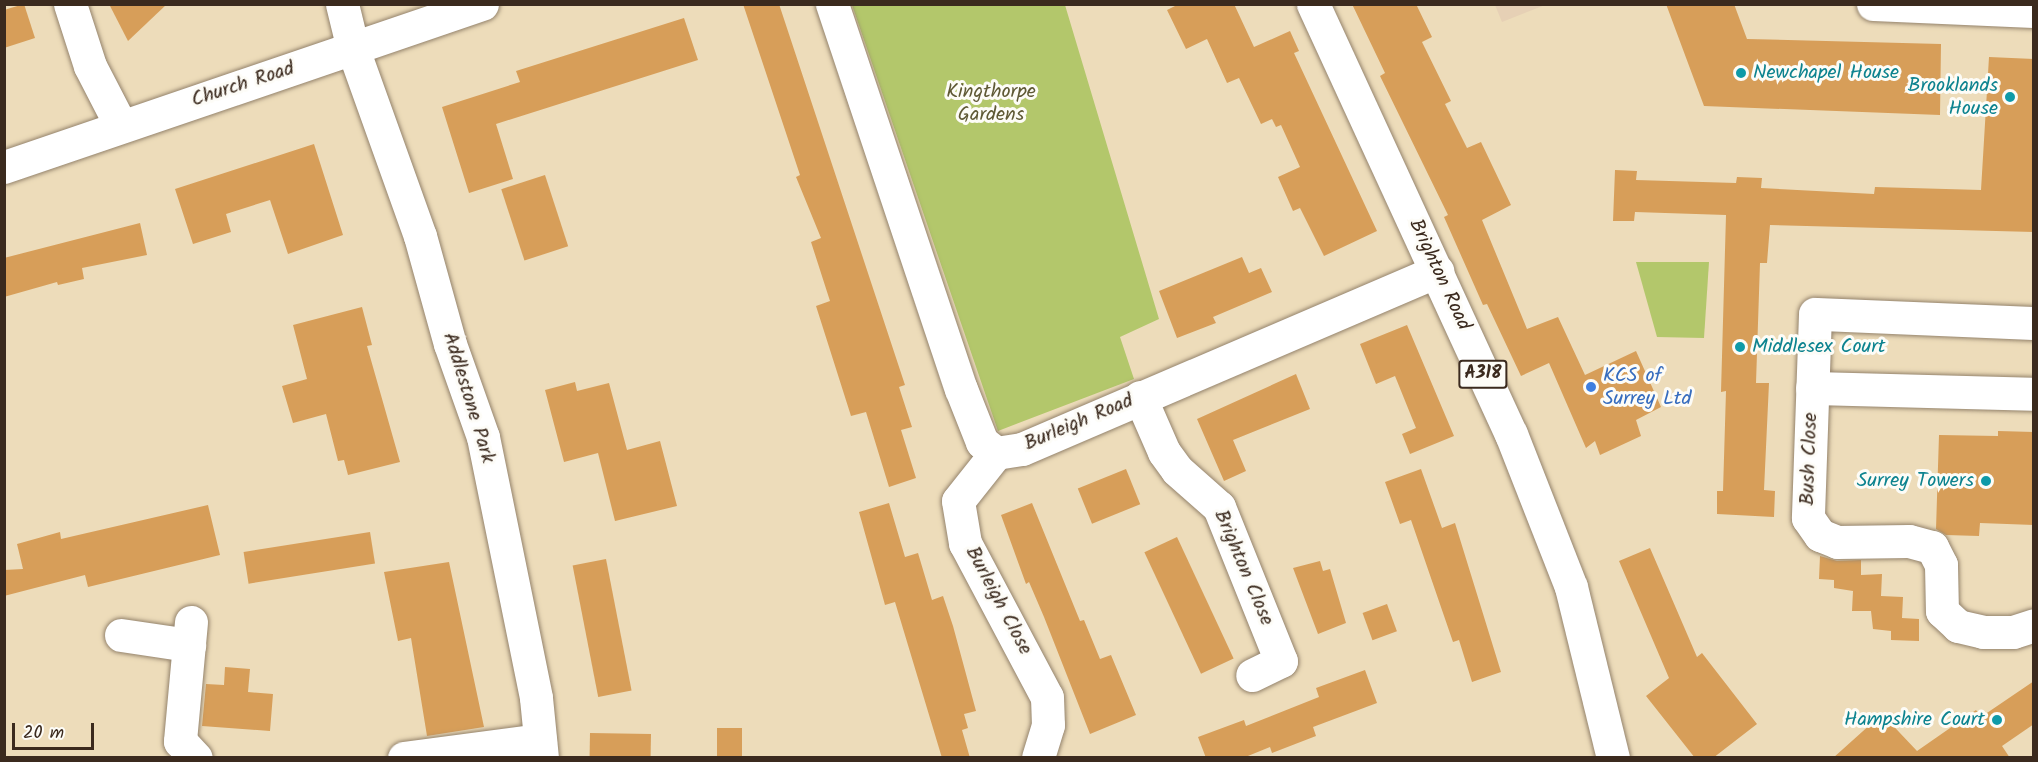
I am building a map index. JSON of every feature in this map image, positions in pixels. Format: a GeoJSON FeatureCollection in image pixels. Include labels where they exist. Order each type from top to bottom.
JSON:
{"type":"FeatureCollection","features":[{"type":"Feature","properties":{"kind":"street"},"geometry":{"type":"LineString","coordinates":[[70,4],[90,66],[121,126]]}},
{"type":"Feature","properties":{"kind":"street","name":"Addlestone Park"},"geometry":{"type":"LineString","coordinates":[[342,4],[353,49],[420,236],[450,344],[483,438],[536,698],[541,749]]}},
{"type":"Feature","properties":{"kind":"street","name":"Church Road"},"geometry":{"type":"LineString","coordinates":[[4,167],[482,4]]}},
{"type":"Feature","properties":{"kind":"street"},"geometry":{"type":"LineString","coordinates":[[832,4],[961,389],[982,442],[996,453]]}},
{"type":"Feature","properties":{"kind":"street","name":"Brighton Road"},"geometry":{"type":"LineString","coordinates":[[1313,4],[1511,434],[1571,587],[1613,758]]}},
{"type":"Feature","properties":{"kind":"street"},"geometry":{"type":"LineString","coordinates":[[1873,4],[2034,11]]}},
{"type":"Feature","properties":{"kind":"street","name":"Burleigh Road"},"geometry":{"type":"LineString","coordinates":[[996,453],[1022,449],[1437,271]]}},
{"type":"Feature","properties":{"kind":"street","name":"Bush Close"},"geometry":{"type":"LineString","coordinates":[[2034,323],[1815,314],[1808,518],[1820,535],[1837,542],[1909,541],[1932,547],[1941,565],[1942,610],[1958,626],[2003,632],[2034,625]]}},
{"type":"Feature","properties":{"kind":"street","name":"Bush Close"},"geometry":{"type":"LineString","coordinates":[[1812,388],[2034,394]]}},
{"type":"Feature","properties":{"kind":"street","name":"Brighton Close"},"geometry":{"type":"LineString","coordinates":[[1140,397],[1164,452],[1177,470],[1208,493],[1219,507],[1228,529],[1281,661],[1252,675]]}},
{"type":"Feature","properties":{"kind":"street","name":"Burleigh Close"},"geometry":{"type":"LineString","coordinates":[[996,453],[958,501],[965,543],[1047,697],[1048,725],[1038,758]]}},
{"type":"Feature","properties":{"kind":"street"},"geometry":{"type":"LineString","coordinates":[[122,635],[190,633],[180,741],[196,758]]}},
{"type":"Feature","properties":{"kind":"street"},"geometry":{"type":"LineString","coordinates":[[404,758],[541,749]]}},
{"type":"Feature","properties":{"kind":"shaded area"},"geometry":{"type":"Polygon","coordinates":[[[1495,5],[1545,5],[1502,22],[1495,5]]]}},
{"type":"Feature","properties":{"kind":"green space","name":"Kingthorpe Gardens"},"geometry":{"type":"Polygon","coordinates":[[[852,5],[1065,5],[1159,319],[1120,337],[1134,379],[998,431],[852,5]]]}},
{"type":"Feature","properties":{"kind":"green space"},"geometry":{"type":"Polygon","coordinates":[[[1636,262],[1709,262],[1704,338],[1657,337],[1636,262]]]}},
{"type":"Feature","properties":{"kind":"building"},"geometry":{"type":"Polygon","coordinates":[[[24,4],[35,38],[4,48],[4,10],[24,4]]]}},
{"type":"Feature","properties":{"kind":"building"},"geometry":{"type":"Polygon","coordinates":[[[109,4],[167,4],[128,41],[109,4]]]}},
{"type":"Feature","properties":{"kind":"building"},"geometry":{"type":"Polygon","coordinates":[[[743,4],[779,4],[905,385],[899,387],[912,427],[901,430],[916,478],[889,487],[866,412],[851,416],[816,306],[830,301],[811,242],[821,238],[796,177],[800,175],[743,4]]]}},
{"type":"Feature","properties":{"kind":"building"},"geometry":{"type":"Polygon","coordinates":[[[1179,4],[1234,4],[1254,47],[1290,31],[1299,51],[1294,53],[1377,231],[1324,256],[1300,208],[1293,211],[1278,177],[1300,167],[1281,125],[1276,127],[1272,119],[1261,124],[1239,78],[1227,83],[1207,39],[1186,49],[1167,10],[1179,4]]]}},
{"type":"Feature","properties":{"kind":"building"},"geometry":{"type":"Polygon","coordinates":[[[1352,4],[1416,4],[1432,37],[1422,42],[1451,101],[1445,104],[1467,148],[1481,142],[1511,205],[1482,220],[1527,329],[1558,317],[1585,375],[1636,351],[1661,407],[1636,420],[1641,436],[1600,455],[1595,441],[1586,448],[1549,363],[1521,376],[1487,304],[1483,305],[1444,217],[1448,215],[1380,76],[1385,73],[1352,4]]]}},
{"type":"Feature","properties":{"kind":"building"},"geometry":{"type":"Polygon","coordinates":[[[1666,4],[1734,4],[1747,39],[1941,44],[1940,115],[1704,106],[1666,4]]]}},
{"type":"Feature","properties":{"kind":"building"},"geometry":{"type":"Polygon","coordinates":[[[684,18],[698,60],[496,124],[513,179],[469,193],[442,107],[520,82],[516,71],[684,18]]]}},
{"type":"Feature","properties":{"kind":"building","name":"Middlesex Court"},"geometry":{"type":"Polygon","coordinates":[[[1989,57],[2034,59],[2034,232],[1770,225],[1767,263],[1760,263],[1756,383],[1769,383],[1764,490],[1775,491],[1774,517],[1717,514],[1717,491],[1723,491],[1726,391],[1721,392],[1726,215],[1635,212],[1634,221],[1613,221],[1615,170],[1637,171],[1636,180],[1736,183],[1737,177],[1762,178],[1761,188],[1874,194],[1875,187],[1981,190],[1989,57]]]}},
{"type":"Feature","properties":{"kind":"building"},"geometry":{"type":"Polygon","coordinates":[[[314,144],[343,235],[288,254],[270,200],[226,214],[231,232],[193,244],[175,189],[314,144]]]}},
{"type":"Feature","properties":{"kind":"building"},"geometry":{"type":"Polygon","coordinates":[[[545,175],[568,246],[524,261],[501,189],[545,175]]]}},
{"type":"Feature","properties":{"kind":"building"},"geometry":{"type":"Polygon","coordinates":[[[140,223],[147,255],[82,268],[84,279],[58,285],[57,282],[4,297],[4,258],[140,223]]]}},
{"type":"Feature","properties":{"kind":"building"},"geometry":{"type":"Polygon","coordinates":[[[1242,257],[1249,273],[1261,268],[1272,292],[1213,317],[1216,323],[1177,338],[1159,291],[1242,257]]]}},
{"type":"Feature","properties":{"kind":"building"},"geometry":{"type":"Polygon","coordinates":[[[362,307],[372,345],[367,346],[400,462],[348,475],[344,460],[338,461],[326,414],[293,423],[282,386],[307,379],[293,325],[362,307]]]}},
{"type":"Feature","properties":{"kind":"building"},"geometry":{"type":"Polygon","coordinates":[[[1407,325],[1454,436],[1410,454],[1402,434],[1416,428],[1395,376],[1376,384],[1360,344],[1407,325]]]}},
{"type":"Feature","properties":{"kind":"building"},"geometry":{"type":"Polygon","coordinates":[[[1296,374],[1310,409],[1233,440],[1246,471],[1224,481],[1197,419],[1296,374]]]}},
{"type":"Feature","properties":{"kind":"building"},"geometry":{"type":"Polygon","coordinates":[[[575,382],[577,391],[609,383],[627,450],[660,441],[677,506],[615,521],[598,453],[564,462],[545,390],[575,382]]]}},
{"type":"Feature","properties":{"kind":"building","name":"Surrey Towers"},"geometry":{"type":"Polygon","coordinates":[[[1998,431],[2034,432],[2034,525],[1980,523],[1979,536],[1946,535],[1936,529],[1939,435],[1998,436],[1998,431]]]}},
{"type":"Feature","properties":{"kind":"building"},"geometry":{"type":"Polygon","coordinates":[[[1126,469],[1140,504],[1092,524],[1078,488],[1126,469]]]}},
{"type":"Feature","properties":{"kind":"building"},"geometry":{"type":"Polygon","coordinates":[[[1421,469],[1442,528],[1455,523],[1501,672],[1472,682],[1459,640],[1453,642],[1411,520],[1400,524],[1385,482],[1421,469]]]}},
{"type":"Feature","properties":{"kind":"building"},"geometry":{"type":"Polygon","coordinates":[[[889,503],[905,557],[918,553],[932,600],[943,596],[953,626],[976,711],[964,714],[968,728],[962,730],[970,758],[942,758],[895,602],[885,605],[859,512],[889,503]]]}},
{"type":"Feature","properties":{"kind":"building"},"geometry":{"type":"Polygon","coordinates":[[[1032,503],[1080,621],[1084,620],[1100,659],[1111,655],[1136,715],[1090,734],[1029,582],[1026,584],[1001,515],[1032,503]]]}},
{"type":"Feature","properties":{"kind":"building"},"geometry":{"type":"Polygon","coordinates":[[[208,505],[220,555],[88,587],[85,575],[4,596],[4,570],[23,569],[17,544],[60,532],[61,539],[208,505]]]}},
{"type":"Feature","properties":{"kind":"building"},"geometry":{"type":"Polygon","coordinates":[[[370,532],[375,564],[249,584],[244,552],[370,532]]]}},
{"type":"Feature","properties":{"kind":"building"},"geometry":{"type":"Polygon","coordinates":[[[1177,537],[1234,658],[1201,674],[1144,552],[1177,537]]]}},
{"type":"Feature","properties":{"kind":"building"},"geometry":{"type":"Polygon","coordinates":[[[1650,548],[1697,657],[1702,653],[1757,724],[1713,758],[1695,758],[1646,696],[1669,678],[1619,561],[1650,548]]]}},
{"type":"Feature","properties":{"kind":"building"},"geometry":{"type":"Polygon","coordinates":[[[1820,556],[1837,561],[1861,560],[1861,575],[1882,574],[1881,596],[1903,597],[1902,618],[1919,619],[1919,641],[1891,640],[1891,631],[1873,629],[1871,611],[1852,611],[1853,591],[1834,588],[1834,580],[1819,579],[1820,556]]]}},
{"type":"Feature","properties":{"kind":"building"},"geometry":{"type":"Polygon","coordinates":[[[606,559],[632,691],[598,697],[573,565],[606,559]]]}},
{"type":"Feature","properties":{"kind":"building"},"geometry":{"type":"Polygon","coordinates":[[[1320,561],[1323,571],[1330,569],[1346,623],[1318,634],[1293,568],[1320,561]]]}},
{"type":"Feature","properties":{"kind":"building"},"geometry":{"type":"Polygon","coordinates":[[[449,562],[484,727],[427,736],[411,638],[398,641],[384,572],[449,562]]]}},
{"type":"Feature","properties":{"kind":"building"},"geometry":{"type":"Polygon","coordinates":[[[1387,604],[1397,631],[1372,640],[1363,613],[1387,604]]]}},
{"type":"Feature","properties":{"kind":"building"},"geometry":{"type":"Polygon","coordinates":[[[225,667],[250,669],[248,692],[273,694],[270,731],[202,726],[206,684],[224,685],[225,667]]]}},
{"type":"Feature","properties":{"kind":"building"},"geometry":{"type":"Polygon","coordinates":[[[1365,670],[1377,703],[1313,727],[1316,736],[1272,753],[1270,747],[1243,758],[1206,758],[1198,737],[1244,720],[1246,726],[1319,697],[1316,688],[1365,670]]]}},
{"type":"Feature","properties":{"kind":"building"},"geometry":{"type":"Polygon","coordinates":[[[2034,681],[2034,724],[2002,746],[2010,758],[1833,758],[1882,714],[1917,751],[1976,710],[1981,717],[2034,681]]]}},
{"type":"Feature","properties":{"kind":"building"},"geometry":{"type":"Polygon","coordinates":[[[717,728],[742,728],[742,758],[717,758],[717,728]]]}},
{"type":"Feature","properties":{"kind":"building"},"geometry":{"type":"Polygon","coordinates":[[[590,733],[651,734],[651,758],[590,758],[590,733]]]}},
{"type":"Feature","properties":{"kind":"place","name":"Newchapel House"},"geometry":{"type":"Point","coordinates":[1741,73]}},
{"type":"Feature","properties":{"kind":"place","name":"Brooklands House"},"geometry":{"type":"Point","coordinates":[2010,97]}},
{"type":"Feature","properties":{"kind":"place","name":"Middlesex Court"},"geometry":{"type":"Point","coordinates":[1740,347]}},
{"type":"Feature","properties":{"kind":"place","name":"KCS of Surrey Ltd"},"geometry":{"type":"Point","coordinates":[1591,387]}},
{"type":"Feature","properties":{"kind":"place","name":"Surrey Towers"},"geometry":{"type":"Point","coordinates":[1986,481]}},
{"type":"Feature","properties":{"kind":"place","name":"Hampshire Court"},"geometry":{"type":"Point","coordinates":[1997,720]}}]}
